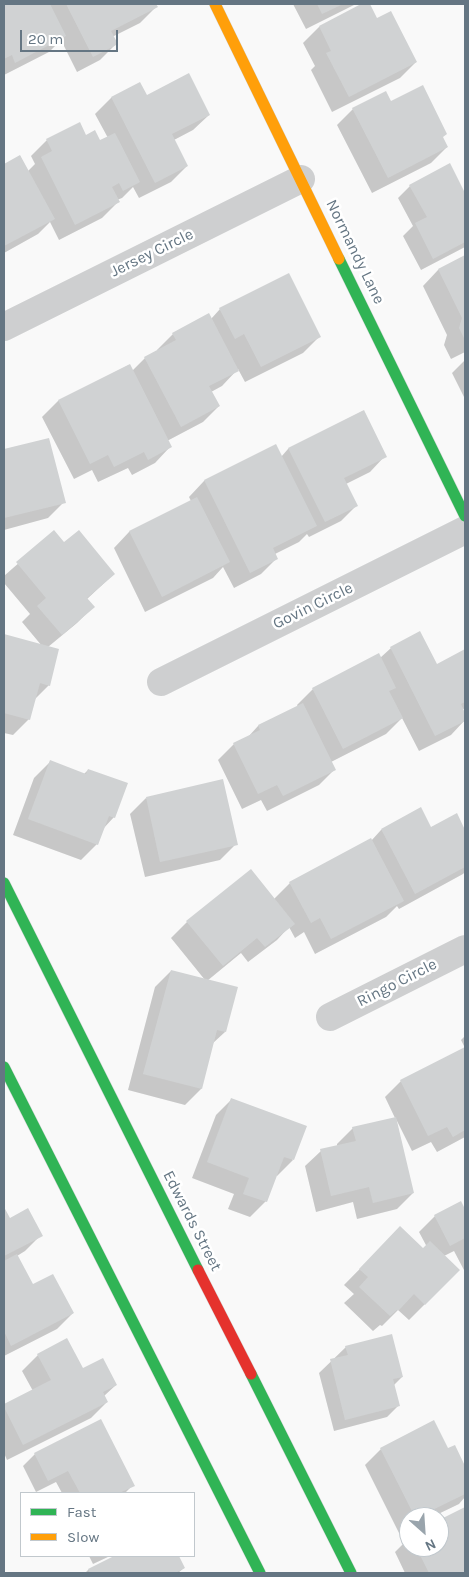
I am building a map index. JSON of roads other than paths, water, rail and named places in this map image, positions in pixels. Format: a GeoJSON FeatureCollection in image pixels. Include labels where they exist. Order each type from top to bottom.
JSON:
{"type":"FeatureCollection","features":[{"type":"Feature","properties":{"kind":"main road","name":"Normandy Lane"},"geometry":{"type":"LineString","coordinates":[[214,4],[465,516]]}},
{"type":"Feature","properties":{"kind":"main road","name":"Edwards Street"},"geometry":{"type":"LineString","coordinates":[[4,883],[351,1573]]}},
{"type":"Feature","properties":{"kind":"main road"},"geometry":{"type":"LineString","coordinates":[[4,1067],[260,1573]]}},
{"type":"Feature","properties":{"kind":"street","name":"Jersey Circle"},"geometry":{"type":"LineString","coordinates":[[4,327],[301,179]]}},
{"type":"Feature","properties":{"kind":"street","name":"Govin Circle"},"geometry":{"type":"LineString","coordinates":[[161,682],[465,530]]}},
{"type":"Feature","properties":{"kind":"street","name":"Ringo Circle"},"geometry":{"type":"LineString","coordinates":[[330,1017],[465,949]]}}]}
